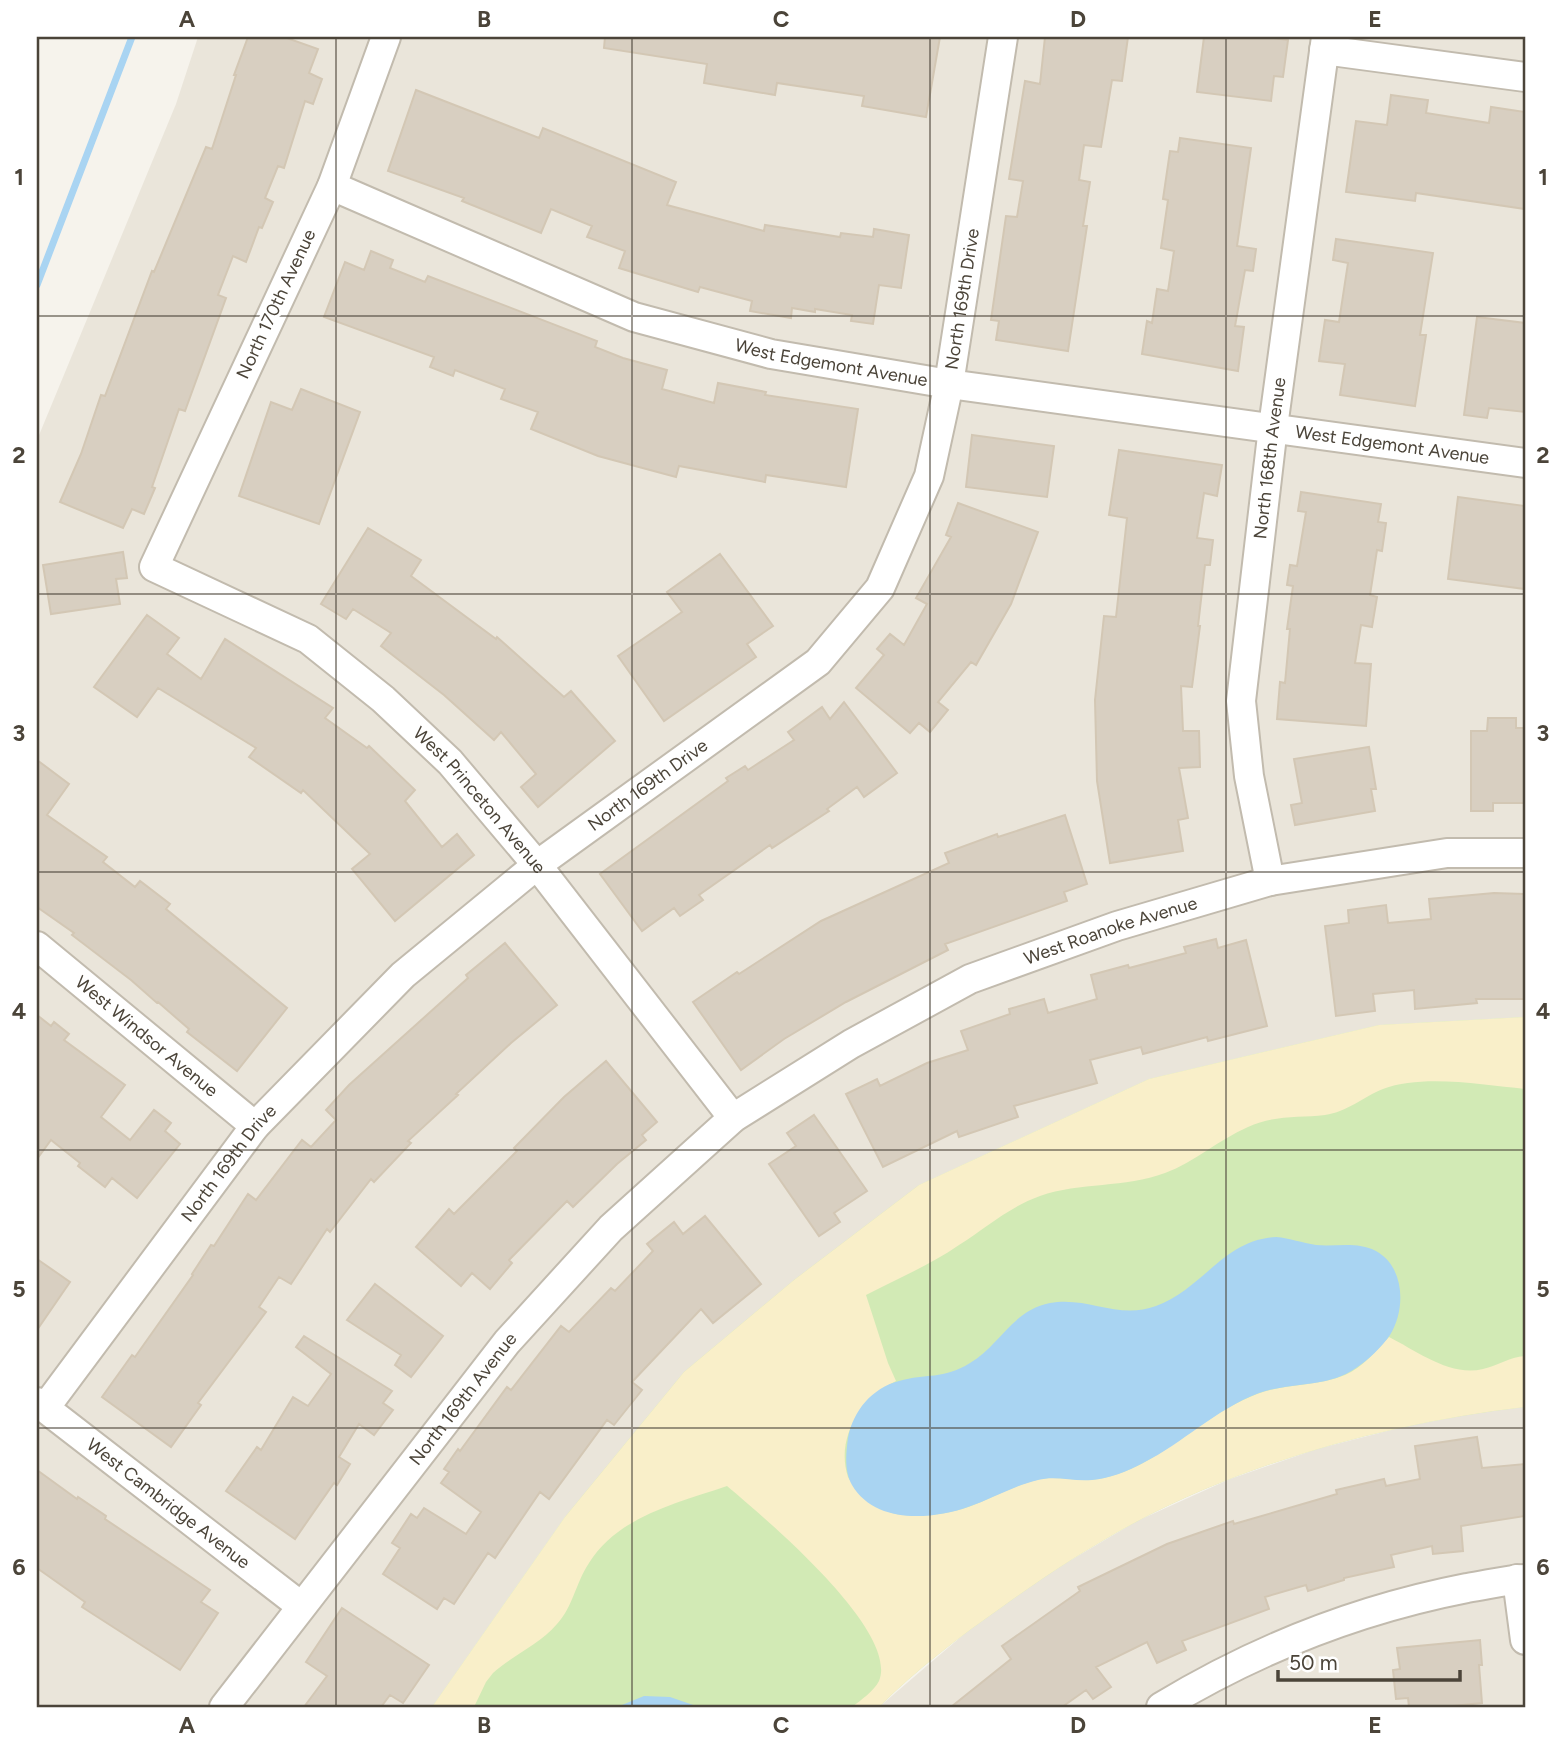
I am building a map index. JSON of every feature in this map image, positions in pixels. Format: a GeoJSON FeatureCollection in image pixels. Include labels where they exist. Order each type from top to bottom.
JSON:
{"type":"FeatureCollection","features":[{"type":"Feature","properties":{"kind":"street","name":"North 170th Avenue"},"geometry":{"type":"LineString","coordinates":[[154,567],[331,186],[386,37]]}},
{"type":"Feature","properties":{"kind":"street","name":"North 169th Drive"},"geometry":{"type":"LineString","coordinates":[[41,1405],[255,1125],[403,975],[537,865],[818,662],[880,587],[929,476],[949,384],[1003,37]]}},
{"type":"Feature","properties":{"kind":"street"},"geometry":{"type":"LineString","coordinates":[[1325,43],[1525,77]]}},
{"type":"Feature","properties":{"kind":"street","name":"North 168th Avenue"},"geometry":{"type":"LineString","coordinates":[[1270,881],[1248,776],[1241,701],[1273,427],[1325,43]]}},
{"type":"Feature","properties":{"kind":"street","name":"West Edgemont Avenue"},"geometry":{"type":"LineString","coordinates":[[331,186],[634,317],[771,354],[949,384],[1525,463]]}},
{"type":"Feature","properties":{"kind":"street","name":"West Princeton Avenue"},"geometry":{"type":"LineString","coordinates":[[154,567],[308,639],[383,699],[450,762],[537,865],[733,1118]]}},
{"type":"Feature","properties":{"kind":"street","name":"West Roanoke Avenue"},"geometry":{"type":"LineString","coordinates":[[733,1118],[851,1044],[970,979],[1117,926],[1270,881],[1447,853],[1525,853]]}},
{"type":"Feature","properties":{"kind":"street","name":"West Windsor Avenue"},"geometry":{"type":"LineString","coordinates":[[37,946],[255,1125]]}},
{"type":"Feature","properties":{"kind":"street","name":"North 169th Avenue"},"geometry":{"type":"LineString","coordinates":[[224,1707],[507,1342],[611,1228],[733,1118]]}},
{"type":"Feature","properties":{"kind":"street","name":"West Cambridge Avenue"},"geometry":{"type":"LineString","coordinates":[[41,1405],[301,1606]]}},
{"type":"Feature","properties":{"kind":"street"},"geometry":{"type":"LineString","coordinates":[[1161,1707],[1240,1664],[1356,1617],[1419,1598],[1521,1579],[1525,1640]]}},
{"type":"Feature","properties":{"kind":"shaded area"},"geometry":{"type":"Polygon","coordinates":[[[198,37],[1525,37],[1525,1017],[1379,1025],[1149,1079],[919,1185],[565,1517],[432,1707],[37,1707],[37,440],[176,104],[198,37]]]}},
{"type":"Feature","properties":{"kind":"shaded area"},"geometry":{"type":"Polygon","coordinates":[[[1525,1407],[1525,1707],[879,1707],[970,1629],[1049,1573],[1137,1521],[1230,1479],[1317,1449],[1403,1427],[1481,1412],[1525,1407]]]}},
{"type":"Feature","properties":{"kind":"green space"},"geometry":{"type":"Polygon","coordinates":[[[1525,1017],[1525,1407],[1426,1423],[1325,1447],[1227,1480],[1181,1500],[1101,1541],[1034,1584],[938,1654],[879,1707],[432,1707],[565,1517],[684,1372],[794,1280],[919,1185],[1149,1079],[1379,1025],[1525,1017]]]}},
{"type":"Feature","properties":{"kind":"sand"},"geometry":{"type":"Polygon","coordinates":[[[1525,1017],[1525,1089],[1453,1082],[1416,1082],[1383,1089],[1333,1113],[1257,1123],[1165,1173],[1134,1181],[1040,1196],[1008,1212],[937,1259],[866,1295],[896,1381],[872,1398],[854,1420],[845,1448],[845,1462],[848,1477],[854,1485],[883,1509],[903,1515],[954,1511],[1040,1479],[1102,1478],[1143,1463],[1213,1417],[1257,1394],[1334,1379],[1352,1372],[1389,1337],[1434,1361],[1458,1369],[1483,1369],[1525,1356],[1525,1407],[1426,1423],[1325,1447],[1227,1480],[1181,1500],[1101,1541],[1034,1584],[938,1654],[879,1707],[852,1707],[871,1692],[879,1681],[880,1659],[869,1633],[824,1575],[727,1486],[669,1505],[632,1522],[601,1547],[589,1563],[567,1610],[557,1624],[493,1673],[474,1707],[432,1707],[565,1517],[684,1372],[794,1280],[919,1185],[1149,1079],[1379,1025],[1525,1017]]]}},
{"type":"Feature","properties":{"kind":"water"},"geometry":{"type":"Polygon","coordinates":[[[1276,1237],[1316,1245],[1354,1245],[1369,1248],[1386,1258],[1393,1267],[1400,1289],[1399,1313],[1395,1325],[1383,1344],[1356,1368],[1333,1379],[1271,1390],[1243,1400],[1158,1455],[1105,1478],[1038,1480],[968,1507],[938,1515],[921,1516],[889,1513],[875,1507],[862,1498],[852,1485],[846,1462],[851,1428],[859,1410],[880,1389],[899,1381],[951,1372],[970,1363],[981,1356],[1016,1320],[1037,1307],[1050,1303],[1077,1302],[1129,1310],[1156,1306],[1187,1288],[1242,1247],[1258,1240],[1276,1237]]]}},
{"type":"Feature","properties":{"kind":"water"},"geometry":{"type":"Polygon","coordinates":[[[644,1696],[670,1697],[699,1707],[617,1707],[644,1696]]]}},
{"type":"Feature","properties":{"kind":"building"},"geometry":{"type":"Polygon","coordinates":[[[248,37],[284,37],[318,49],[309,73],[322,79],[313,104],[305,101],[284,168],[278,166],[265,198],[273,202],[262,228],[259,227],[246,262],[233,256],[218,295],[226,298],[185,411],[179,409],[152,487],[155,488],[144,514],[132,509],[123,528],[60,502],[81,454],[101,395],[105,396],[152,271],[154,272],[206,147],[212,149],[248,37]]]}},
{"type":"Feature","properties":{"kind":"building"},"geometry":{"type":"Polygon","coordinates":[[[605,37],[940,37],[926,117],[862,106],[864,96],[777,83],[775,95],[704,83],[707,64],[604,48],[605,37]]]}},
{"type":"Feature","properties":{"kind":"building"},"geometry":{"type":"Polygon","coordinates":[[[1045,37],[1128,37],[1122,81],[1112,80],[1101,147],[1084,145],[1079,180],[1090,182],[1083,226],[1087,226],[1068,351],[996,340],[999,321],[991,320],[1006,216],[1017,217],[1023,181],[1009,179],[1025,81],[1040,84],[1045,37]]]}},
{"type":"Feature","properties":{"kind":"building"},"geometry":{"type":"Polygon","coordinates":[[[1204,37],[1266,37],[1288,40],[1283,77],[1274,76],[1271,101],[1197,92],[1204,37]]]}},
{"type":"Feature","properties":{"kind":"building"},"geometry":{"type":"Polygon","coordinates":[[[416,90],[539,138],[543,128],[676,182],[667,205],[764,231],[765,225],[840,237],[841,233],[873,237],[874,229],[909,235],[901,288],[879,285],[873,324],[851,321],[852,315],[815,309],[815,312],[792,308],[791,318],[750,311],[752,301],[700,287],[698,292],[619,268],[625,251],[587,237],[592,226],[551,209],[541,233],[462,201],[464,198],[388,171],[416,90]]]}},
{"type":"Feature","properties":{"kind":"building"},"geometry":{"type":"Polygon","coordinates":[[[1391,95],[1428,100],[1426,113],[1489,123],[1491,107],[1525,112],[1525,209],[1416,193],[1415,201],[1346,192],[1356,121],[1387,125],[1391,95]]]}},
{"type":"Feature","properties":{"kind":"building"},"geometry":{"type":"Polygon","coordinates":[[[1180,138],[1251,148],[1237,246],[1256,249],[1253,271],[1245,270],[1235,326],[1244,327],[1238,371],[1142,354],[1147,321],[1152,323],[1157,289],[1168,291],[1174,251],[1161,248],[1168,200],[1163,199],[1170,151],[1178,152],[1180,138]]]}},
{"type":"Feature","properties":{"kind":"building"},"geometry":{"type":"Polygon","coordinates":[[[1336,239],[1433,253],[1420,335],[1426,335],[1415,406],[1340,395],[1345,364],[1319,361],[1325,320],[1339,322],[1348,263],[1333,260],[1336,239]]]}},
{"type":"Feature","properties":{"kind":"building"},"geometry":{"type":"Polygon","coordinates":[[[371,251],[393,260],[390,268],[425,282],[428,276],[597,341],[595,347],[667,370],[662,389],[714,403],[718,383],[766,392],[765,395],[858,409],[846,487],[766,475],[765,482],[679,466],[676,477],[598,456],[531,429],[538,412],[501,399],[505,389],[455,370],[453,376],[430,367],[434,357],[324,317],[345,262],[364,270],[371,251]]]}},
{"type":"Feature","properties":{"kind":"building"},"geometry":{"type":"Polygon","coordinates":[[[1477,317],[1525,323],[1525,412],[1489,408],[1487,418],[1464,415],[1477,317]]]}},
{"type":"Feature","properties":{"kind":"building"},"geometry":{"type":"Polygon","coordinates":[[[301,389],[360,412],[319,524],[239,496],[271,402],[292,410],[301,389]]]}},
{"type":"Feature","properties":{"kind":"building"},"geometry":{"type":"Polygon","coordinates":[[[972,435],[1054,446],[1047,497],[966,487],[972,435]]]}},
{"type":"Feature","properties":{"kind":"building"},"geometry":{"type":"Polygon","coordinates":[[[1119,450],[1222,465],[1217,496],[1204,493],[1197,538],[1213,540],[1210,565],[1205,565],[1192,687],[1181,686],[1183,731],[1199,731],[1200,767],[1179,768],[1188,818],[1178,820],[1183,851],[1110,863],[1097,781],[1095,700],[1104,616],[1116,617],[1127,518],[1109,515],[1119,450]]]}},
{"type":"Feature","properties":{"kind":"building"},"geometry":{"type":"Polygon","coordinates":[[[1301,492],[1381,504],[1378,522],[1386,523],[1382,551],[1377,550],[1370,595],[1377,597],[1372,627],[1361,625],[1355,663],[1371,664],[1366,726],[1277,719],[1280,682],[1285,683],[1290,629],[1287,629],[1293,586],[1287,585],[1290,565],[1297,566],[1306,512],[1298,511],[1301,492]]]}},
{"type":"Feature","properties":{"kind":"building"},"geometry":{"type":"Polygon","coordinates":[[[1458,497],[1525,506],[1525,589],[1448,579],[1458,497]]]}},
{"type":"Feature","properties":{"kind":"building"},"geometry":{"type":"Polygon","coordinates":[[[958,503],[1038,532],[1011,604],[976,665],[971,662],[938,702],[948,710],[930,732],[919,723],[910,733],[856,688],[884,655],[877,649],[890,634],[904,645],[927,604],[916,598],[951,537],[946,535],[958,503]]]}},
{"type":"Feature","properties":{"kind":"building"},"geometry":{"type":"Polygon","coordinates":[[[368,528],[421,560],[411,576],[496,639],[497,637],[564,697],[571,691],[615,741],[538,807],[521,787],[536,774],[501,732],[494,740],[444,695],[381,646],[391,633],[353,609],[346,619],[321,604],[368,528]]]}},
{"type":"Feature","properties":{"kind":"building"},"geometry":{"type":"Polygon","coordinates":[[[123,552],[127,578],[116,579],[120,604],[51,614],[43,565],[123,552]]]}},
{"type":"Feature","properties":{"kind":"building"},"geometry":{"type":"Polygon","coordinates":[[[720,554],[773,626],[747,644],[756,657],[664,721],[618,656],[682,612],[667,592],[720,554]]]}},
{"type":"Feature","properties":{"kind":"building"},"geometry":{"type":"Polygon","coordinates":[[[147,615],[179,638],[167,654],[201,679],[225,639],[333,708],[325,718],[367,748],[369,746],[415,790],[405,801],[442,847],[457,834],[474,855],[395,921],[352,869],[370,854],[303,790],[301,793],[249,757],[256,748],[158,688],[137,717],[94,687],[147,615]]]}},
{"type":"Feature","properties":{"kind":"building"},"geometry":{"type":"Polygon","coordinates":[[[844,702],[897,773],[864,797],[857,787],[827,809],[829,811],[772,848],[770,845],[699,895],[703,900],[680,916],[674,908],[642,931],[600,874],[728,781],[726,778],[745,766],[748,770],[794,740],[788,732],[822,707],[830,719],[844,702]]]}},
{"type":"Feature","properties":{"kind":"building"},"geometry":{"type":"Polygon","coordinates":[[[1488,718],[1516,718],[1516,728],[1525,728],[1525,803],[1493,803],[1493,811],[1471,811],[1471,731],[1487,731],[1488,718]]]}},
{"type":"Feature","properties":{"kind":"building"},"geometry":{"type":"Polygon","coordinates":[[[1369,747],[1376,789],[1371,789],[1375,811],[1295,825],[1291,805],[1302,803],[1294,759],[1369,747]]]}},
{"type":"Feature","properties":{"kind":"building"},"geometry":{"type":"Polygon","coordinates":[[[37,760],[69,784],[47,815],[107,857],[103,862],[135,887],[140,881],[170,904],[166,909],[287,1008],[237,1071],[187,1032],[189,1029],[158,1002],[72,935],[74,933],[37,907],[37,760]]]}},
{"type":"Feature","properties":{"kind":"building"},"geometry":{"type":"Polygon","coordinates":[[[1065,815],[1087,884],[1064,892],[1067,901],[945,944],[948,950],[846,1002],[784,1039],[741,1070],[693,1002],[821,921],[949,863],[945,853],[997,834],[998,837],[1065,815]]]}},
{"type":"Feature","properties":{"kind":"building"},"geometry":{"type":"Polygon","coordinates":[[[1494,893],[1524,894],[1525,999],[1476,999],[1477,1003],[1415,1009],[1414,990],[1373,994],[1375,1011],[1336,1016],[1325,926],[1349,923],[1348,910],[1386,905],[1388,923],[1431,919],[1429,899],[1494,893]]]}},
{"type":"Feature","properties":{"kind":"building"},"geometry":{"type":"Polygon","coordinates":[[[1216,939],[1218,948],[1246,940],[1267,1026],[1208,1041],[1207,1037],[1143,1054],[1141,1047],[1090,1060],[1097,1083],[1014,1106],[1018,1117],[959,1137],[957,1131],[883,1167],[846,1094],[877,1079],[880,1086],[927,1063],[968,1050],[961,1031],[1010,1014],[1009,1009],[1044,999],[1048,1013],[1097,999],[1091,975],[1186,953],[1184,947],[1216,939]]]}},
{"type":"Feature","properties":{"kind":"building"},"geometry":{"type":"Polygon","coordinates":[[[505,943],[557,1005],[456,1094],[458,1095],[408,1141],[411,1143],[374,1182],[371,1179],[330,1232],[327,1229],[291,1284],[279,1277],[259,1307],[266,1312],[198,1403],[201,1405],[171,1447],[102,1397],[132,1355],[135,1357],[248,1194],[256,1200],[302,1140],[311,1147],[336,1120],[326,1110],[349,1085],[468,978],[466,975],[505,943]]]}},
{"type":"Feature","properties":{"kind":"building"},"geometry":{"type":"Polygon","coordinates":[[[37,1015],[51,1026],[54,1022],[69,1034],[64,1040],[125,1085],[101,1117],[130,1140],[154,1110],[171,1123],[165,1131],[180,1144],[137,1198],[112,1178],[105,1187],[51,1140],[37,1159],[37,1015]]]}},
{"type":"Feature","properties":{"kind":"building"},"geometry":{"type":"Polygon","coordinates":[[[606,1061],[657,1122],[642,1135],[646,1140],[573,1207],[567,1201],[509,1260],[512,1263],[490,1289],[472,1273],[461,1286],[416,1247],[449,1209],[454,1214],[517,1151],[514,1148],[564,1097],[606,1061]]]}},
{"type":"Feature","properties":{"kind":"building"},"geometry":{"type":"Polygon","coordinates":[[[814,1115],[867,1191],[834,1213],[840,1222],[819,1236],[769,1164],[796,1146],[787,1133],[814,1115]]]}},
{"type":"Feature","properties":{"kind":"building"},"geometry":{"type":"Polygon","coordinates":[[[705,1216],[761,1284],[713,1323],[701,1309],[632,1382],[642,1390],[614,1425],[607,1420],[549,1499],[540,1492],[495,1558],[488,1553],[454,1604],[444,1598],[437,1609],[383,1574],[400,1548],[392,1543],[411,1514],[417,1518],[424,1508],[466,1534],[481,1512],[441,1483],[449,1472],[444,1469],[458,1449],[460,1451],[507,1387],[511,1390],[561,1326],[569,1332],[611,1288],[615,1291],[653,1251],[647,1244],[674,1222],[683,1234],[705,1216]]]}},
{"type":"Feature","properties":{"kind":"building"},"geometry":{"type":"Polygon","coordinates":[[[37,1259],[70,1282],[37,1330],[37,1259]]]}},
{"type":"Feature","properties":{"kind":"building"},"geometry":{"type":"Polygon","coordinates":[[[375,1284],[443,1336],[411,1377],[395,1365],[401,1355],[347,1320],[375,1284]]]}},
{"type":"Feature","properties":{"kind":"building"},"geometry":{"type":"Polygon","coordinates":[[[304,1336],[392,1391],[383,1403],[393,1410],[374,1435],[359,1424],[339,1457],[350,1464],[295,1539],[226,1491],[257,1447],[261,1450],[293,1397],[308,1406],[331,1374],[296,1347],[304,1336]]]}},
{"type":"Feature","properties":{"kind":"building"},"geometry":{"type":"Polygon","coordinates":[[[1477,1437],[1482,1468],[1525,1464],[1525,1516],[1461,1526],[1463,1551],[1433,1554],[1432,1546],[1391,1555],[1394,1567],[1344,1578],[1308,1591],[1306,1585],[1265,1597],[1269,1609],[1182,1641],[1186,1650],[1157,1663],[1147,1642],[1096,1667],[1111,1687],[1093,1699],[1086,1690],[1062,1707],[951,1707],[1011,1659],[1002,1646],[1080,1591],[1078,1587],[1167,1544],[1233,1521],[1234,1524],[1337,1494],[1336,1490],[1384,1479],[1386,1486],[1420,1479],[1415,1446],[1477,1437]]]}},
{"type":"Feature","properties":{"kind":"building"},"geometry":{"type":"Polygon","coordinates":[[[37,1470],[210,1590],[201,1602],[218,1613],[180,1670],[82,1607],[85,1602],[37,1568],[37,1470]]]}},
{"type":"Feature","properties":{"kind":"building"},"geometry":{"type":"Polygon","coordinates":[[[342,1608],[429,1665],[403,1703],[390,1695],[381,1707],[304,1707],[327,1676],[306,1662],[342,1608]]]}},
{"type":"Feature","properties":{"kind":"building"},"geometry":{"type":"Polygon","coordinates":[[[1480,1640],[1482,1703],[1409,1707],[1408,1698],[1396,1699],[1393,1670],[1400,1669],[1397,1648],[1480,1640]]]}},
{"type":"Feature","properties":{"kind":"waterway"},"geometry":{"type":"LineString","coordinates":[[37,285],[132,37]]}}]}
